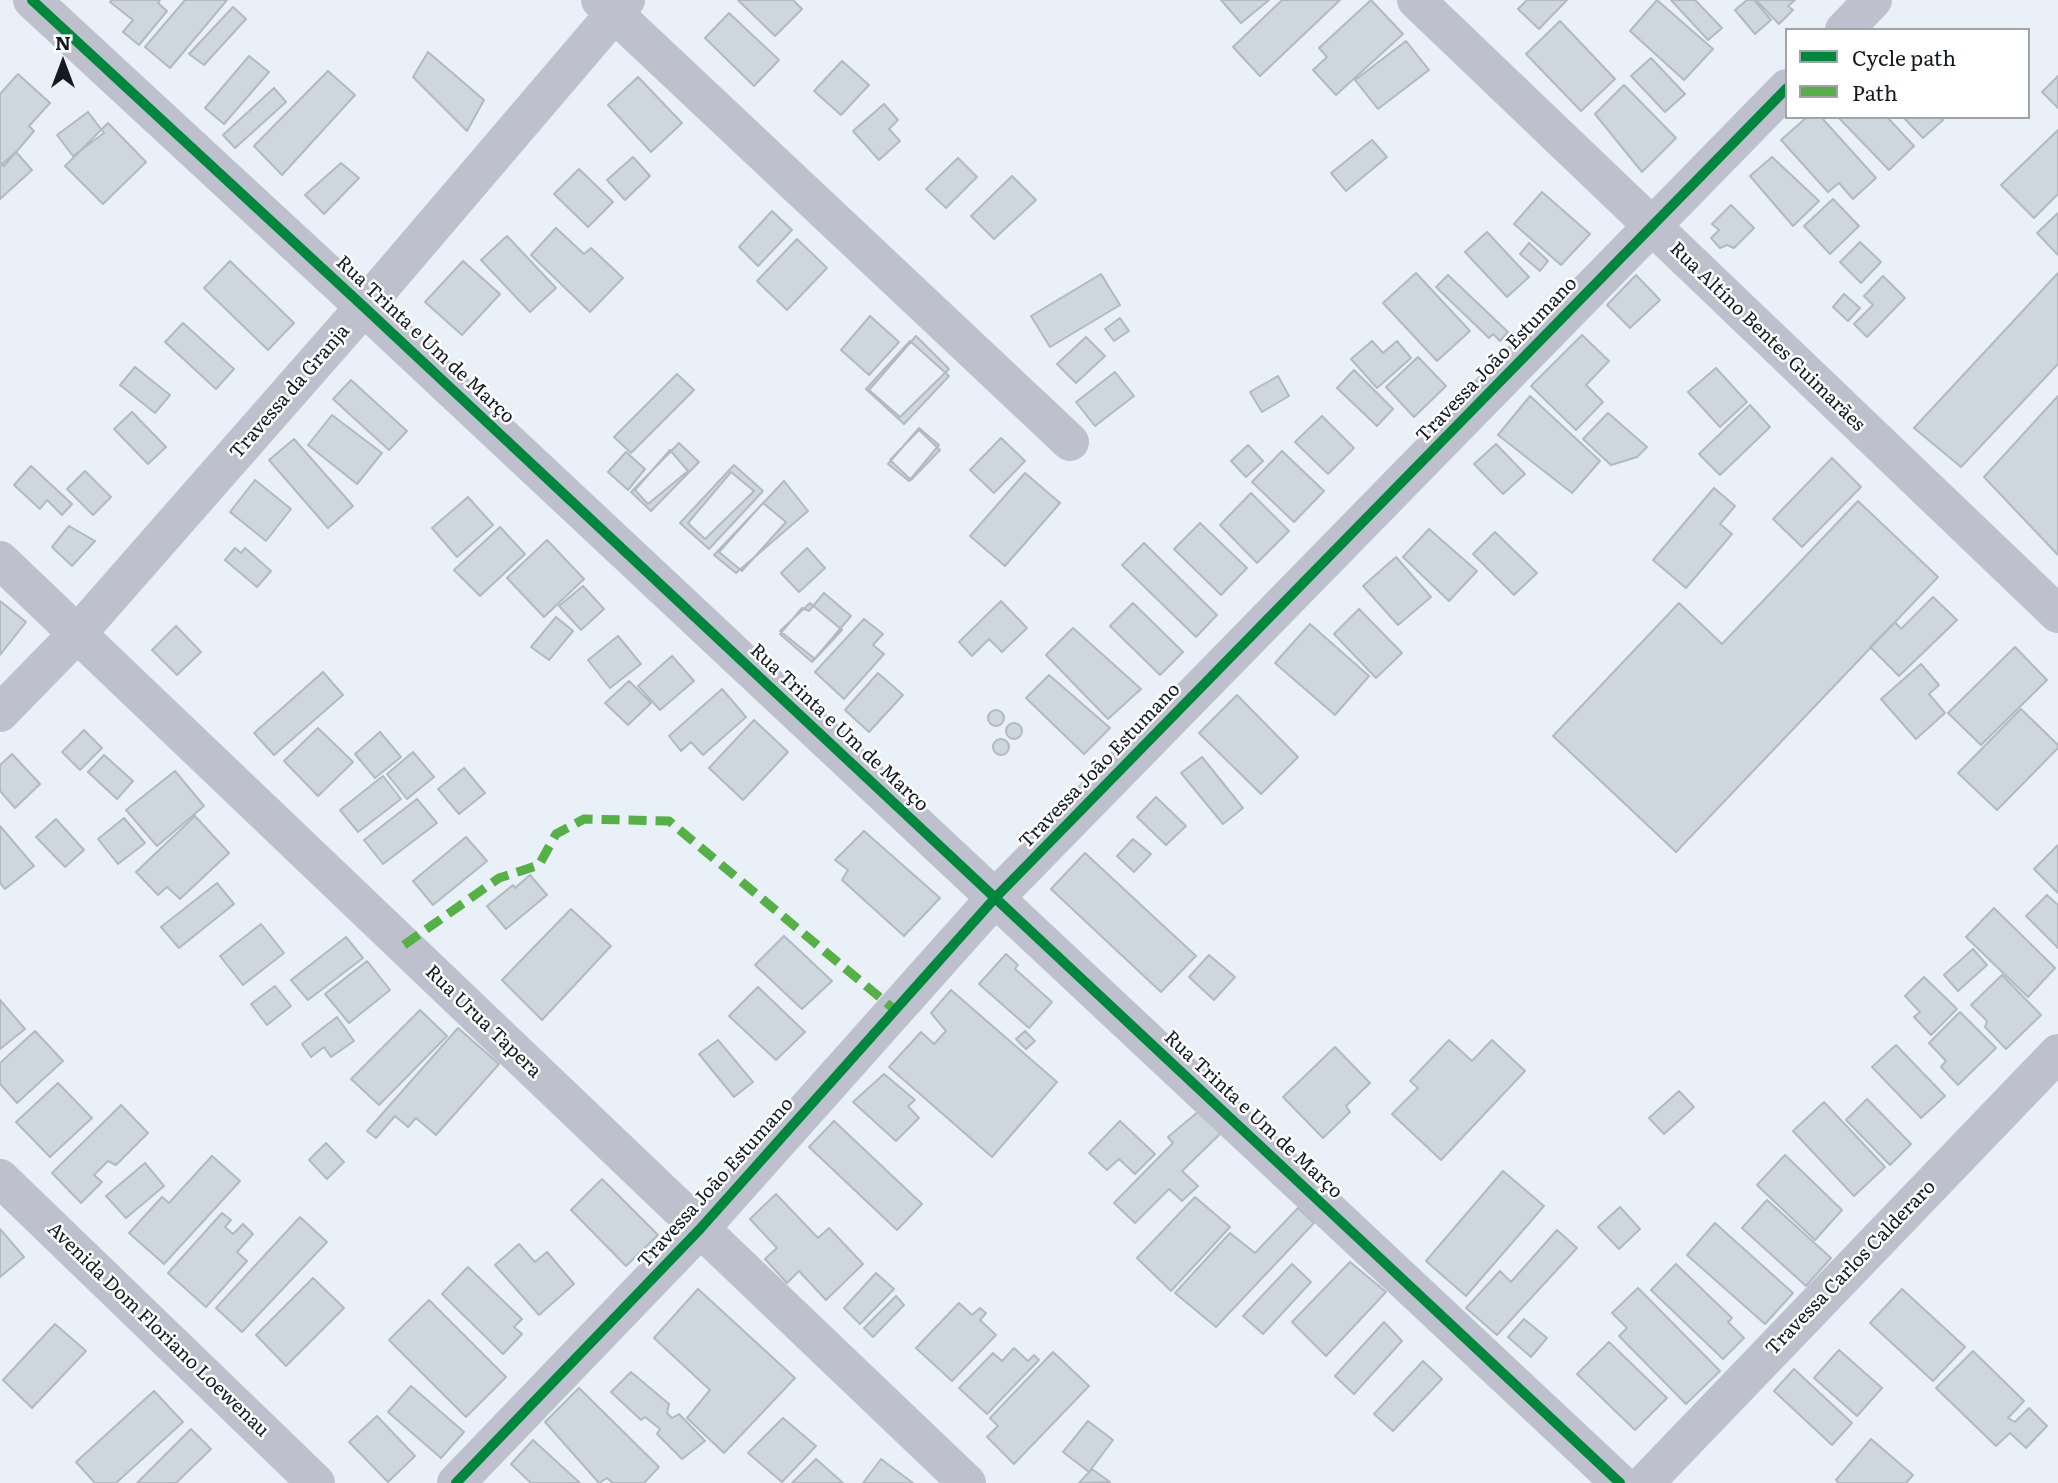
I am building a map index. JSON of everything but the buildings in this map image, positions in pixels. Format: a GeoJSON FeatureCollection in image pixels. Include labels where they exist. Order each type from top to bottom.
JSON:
{"type":"FeatureCollection","features":[{"type":"Feature","properties":{"kind":"street","name":"Rua Trinta e Um de Março"},"geometry":{"type":"LineString","coordinates":[[32,0],[364,307],[1620,1483]]}},
{"type":"Feature","properties":{"kind":"street","name":"Rua Altíno Bentes Guimarães"},"geometry":{"type":"LineString","coordinates":[[1416,0],[2058,614]]}},
{"type":"Feature","properties":{"kind":"street"},"geometry":{"type":"LineString","coordinates":[[1846,28],[1873,0]]}},
{"type":"Feature","properties":{"kind":"street","name":"Travessa da Granja"},"geometry":{"type":"LineString","coordinates":[[0,713],[78,632],[364,307],[613,5]]}},
{"type":"Feature","properties":{"kind":"street"},"geometry":{"type":"LineString","coordinates":[[613,5],[1070,442]]}},
{"type":"Feature","properties":{"kind":"street","name":"Travessa João Estumano"},"geometry":{"type":"LineString","coordinates":[[456,1483],[700,1229],[995,898],[1785,90]]}},
{"type":"Feature","properties":{"kind":"street","name":"Rua Urua Tapera"},"geometry":{"type":"LineString","coordinates":[[0,560],[967,1483]]}},
{"type":"Feature","properties":{"kind":"street","name":"Travessa Carlos Calderaro"},"geometry":{"type":"LineString","coordinates":[[1645,1483],[2058,1053]]}},
{"type":"Feature","properties":{"kind":"street","name":"Avenida Dom Floriano Loewenau"},"geometry":{"type":"LineString","coordinates":[[0,1178],[316,1483]]}},
{"type":"Feature","properties":{"kind":"marked path"},"geometry":{"type":"LineString","coordinates":[[404,945],[499,878],[539,865],[556,834],[584,819],[669,821],[895,1010]]}},
{"type":"Feature","properties":{"kind":"cycle path"},"geometry":{"type":"LineString","coordinates":[[32,0],[364,307],[1620,1483]]}},
{"type":"Feature","properties":{"kind":"cycle path"},"geometry":{"type":"LineString","coordinates":[[456,1483],[700,1229],[995,898],[1785,90]]}}]}
